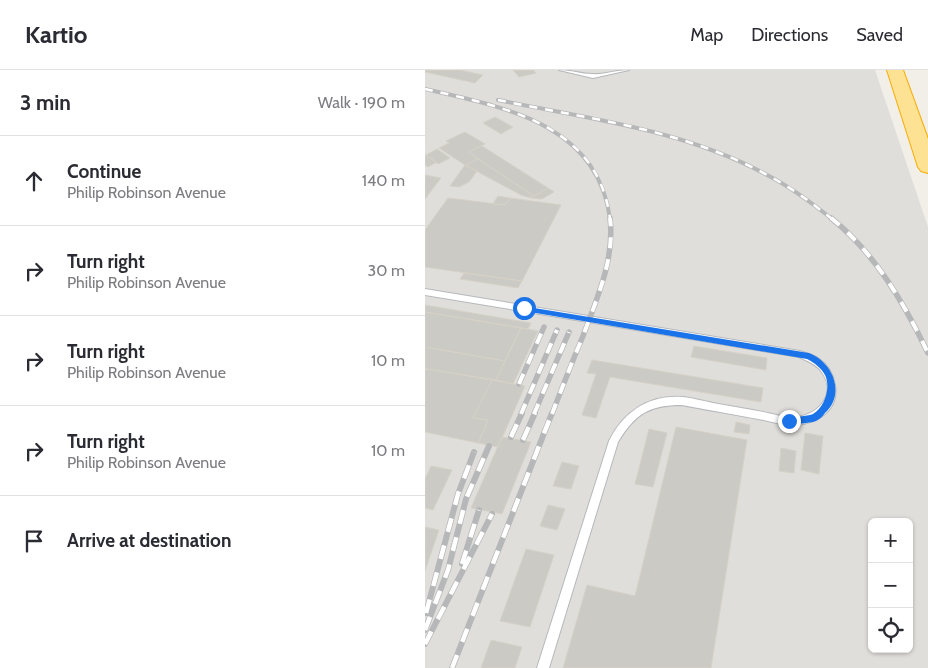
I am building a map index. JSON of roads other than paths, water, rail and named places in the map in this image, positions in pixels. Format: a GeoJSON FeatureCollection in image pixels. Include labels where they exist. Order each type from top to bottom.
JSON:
{"type":"FeatureCollection","features":[{"type":"Feature","properties":{"kind":"highway"},"geometry":{"type":"LineString","coordinates":[[895,70],[928,167]]}},
{"type":"Feature","properties":{"kind":"highway"},"geometry":{"type":"LineString","coordinates":[[916,79],[928,121]]}},
{"type":"Feature","properties":{"kind":"lane"},"geometry":{"type":"LineString","coordinates":[[562,70],[593,76],[626,70]]}},
{"type":"Feature","properties":{"kind":"lane"},"geometry":{"type":"LineString","coordinates":[[425,292],[809,356],[818,361],[828,372],[831,380],[830,397],[827,406],[815,417],[789,421],[677,401],[651,404],[629,418],[615,441],[543,668]]}},
{"type":"Feature","properties":{"kind":"railway"},"geometry":{"type":"LineString","coordinates":[[425,89],[485,103],[515,113],[542,125],[567,140],[587,161],[602,187],[610,219]]}},
{"type":"Feature","properties":{"kind":"railway"},"geometry":{"type":"LineString","coordinates":[[498,100],[602,120],[705,147],[737,160],[777,181],[802,196],[832,219]]}},
{"type":"Feature","properties":{"kind":"railway"},"geometry":{"type":"LineString","coordinates":[[552,414],[604,278],[610,248],[610,218]]}},
{"type":"Feature","properties":{"kind":"railway"},"geometry":{"type":"LineString","coordinates":[[831,218],[847,232],[875,263],[909,316],[928,353]]}},
{"type":"Feature","properties":{"kind":"railway"},"geometry":{"type":"LineString","coordinates":[[519,384],[544,327]]}},
{"type":"Feature","properties":{"kind":"railway"},"geometry":{"type":"LineString","coordinates":[[521,414],[557,330]]}},
{"type":"Feature","properties":{"kind":"railway"},"geometry":{"type":"LineString","coordinates":[[534,414],[569,332]]}},
{"type":"Feature","properties":{"kind":"railway"},"geometry":{"type":"LineString","coordinates":[[511,437],[522,413]]}},
{"type":"Feature","properties":{"kind":"railway"},"geometry":{"type":"LineString","coordinates":[[523,440],[535,413]]}},
{"type":"Feature","properties":{"kind":"railway"},"geometry":{"type":"LineString","coordinates":[[452,668],[552,413]]}},
{"type":"Feature","properties":{"kind":"railway"},"geometry":{"type":"LineString","coordinates":[[425,630],[448,570],[466,499],[489,446]]}},
{"type":"Feature","properties":{"kind":"railway"},"geometry":{"type":"LineString","coordinates":[[426,613],[458,494],[474,452]]}},
{"type":"Feature","properties":{"kind":"railway"},"geometry":{"type":"LineString","coordinates":[[462,564],[479,510]]}},
{"type":"Feature","properties":{"kind":"railway"},"geometry":{"type":"LineString","coordinates":[[425,644],[492,514]]}}]}
